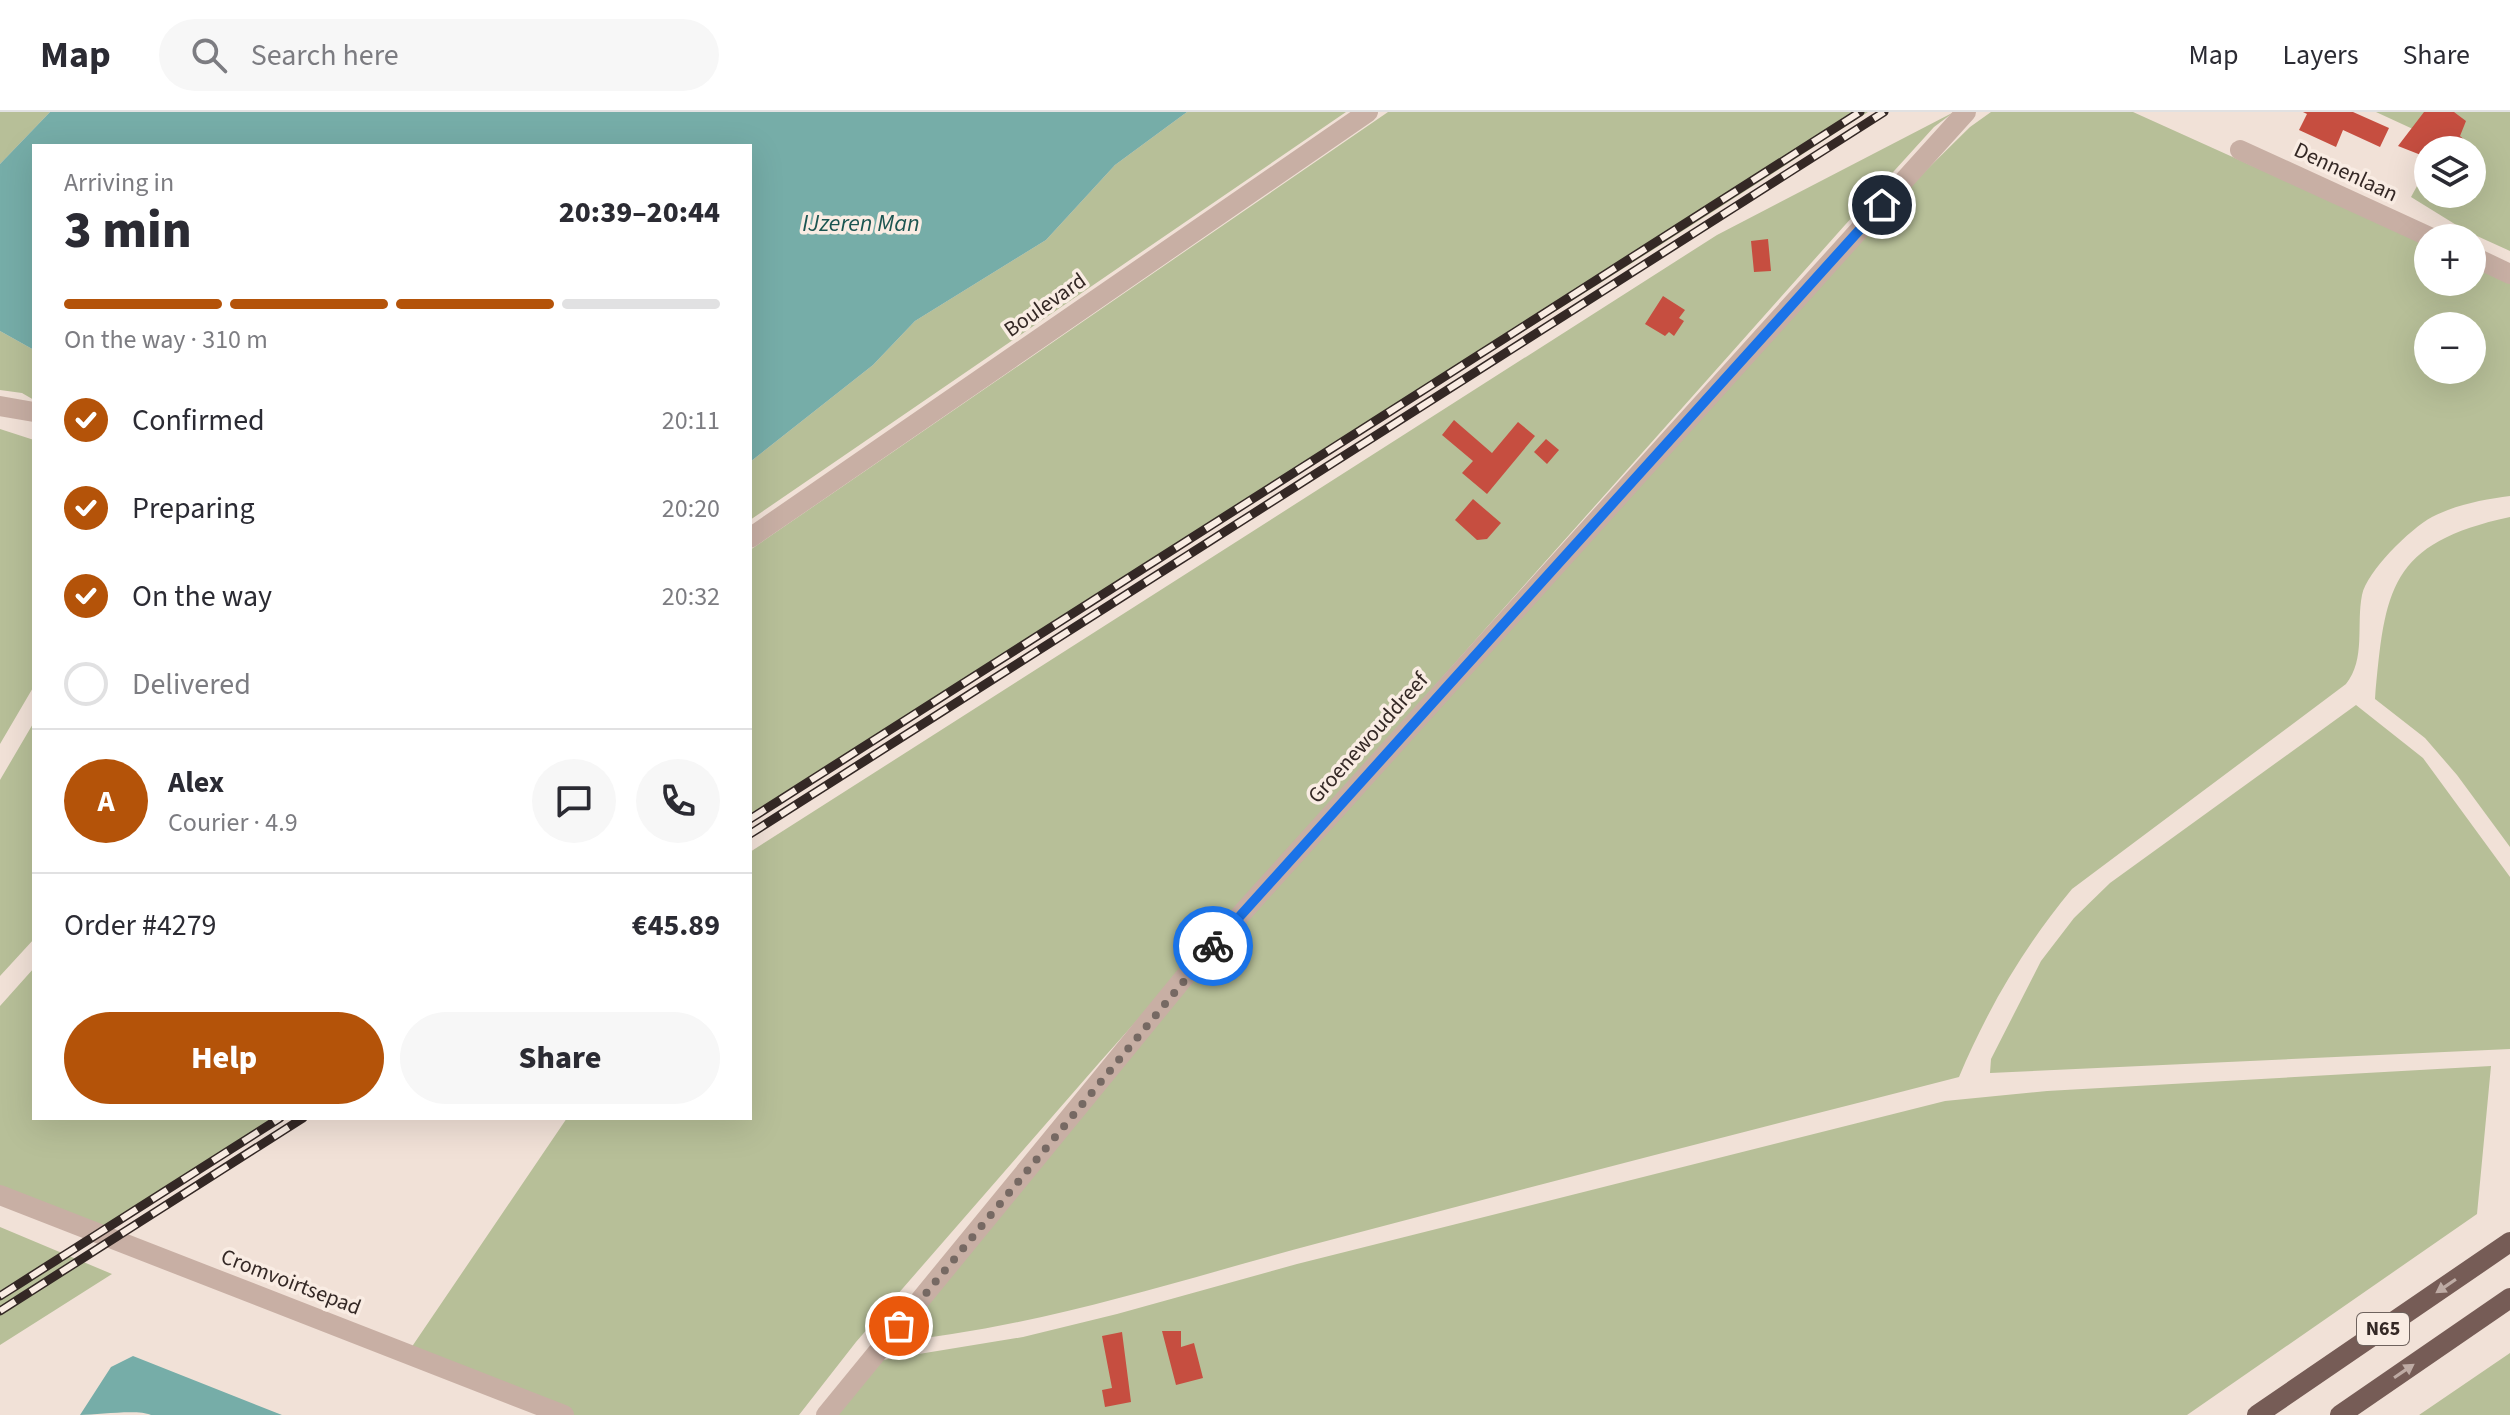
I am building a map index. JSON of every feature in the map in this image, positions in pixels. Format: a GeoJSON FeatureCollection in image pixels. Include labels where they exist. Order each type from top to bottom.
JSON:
{"type":"FeatureCollection","features":[{"type":"Feature","properties":{"kind":"main road","name":"N65"},"geometry":{"type":"LineString","coordinates":[[2257,1415],[2510,1242]]}},
{"type":"Feature","properties":{"kind":"main road","name":"N65"},"geometry":{"type":"LineString","coordinates":[[2340,1415],[2510,1298]]}},
{"type":"Feature","properties":{"kind":"street","name":"Boulevard"},"geometry":{"type":"LineString","coordinates":[[752,537],[1368,112]]}},
{"type":"Feature","properties":{"kind":"street","name":"Groenewouddreef"},"geometry":{"type":"LineString","coordinates":[[826,1415],[1187,974],[1966,112]]}},
{"type":"Feature","properties":{"kind":"street","name":"Dennenlaan"},"geometry":{"type":"LineString","coordinates":[[2240,150],[2414,230]]}},
{"type":"Feature","properties":{"kind":"street"},"geometry":{"type":"LineString","coordinates":[[2486,263],[2510,274]]}},
{"type":"Feature","properties":{"kind":"street"},"geometry":{"type":"LineString","coordinates":[[0,406],[32,412]]}},
{"type":"Feature","properties":{"kind":"street","name":"Cromvoirtsepad"},"geometry":{"type":"LineString","coordinates":[[0,1195],[564,1415]]}},
{"type":"Feature","properties":{"kind":"green space"},"geometry":{"type":"Polygon","coordinates":[[[0,112],[50,112],[0,164],[0,112]]]}},
{"type":"Feature","properties":{"kind":"green space"},"geometry":{"type":"Polygon","coordinates":[[[1187,112],[1346,112],[752,519],[752,460],[873,365],[915,321],[1046,240],[1115,165],[1187,112]]]}},
{"type":"Feature","properties":{"kind":"green space"},"geometry":{"type":"Polygon","coordinates":[[[1388,112],[1868,112],[752,817],[752,549],[1388,112]]]}},
{"type":"Feature","properties":{"kind":"green space"},"geometry":{"type":"Polygon","coordinates":[[[1954,112],[1934,127],[1845,225],[1099,1063],[856,1342],[799,1415],[565,1415],[409,1351],[566,1120],[752,1120],[752,851],[1717,235],[1954,112]]]}},
{"type":"Feature","properties":{"kind":"green space"},"geometry":{"type":"Polygon","coordinates":[[[1991,112],[2133,112],[2414,239],[2414,296],[2486,296],[2486,271],[2510,282],[2510,496],[2470,503],[2432,517],[2391,552],[2372,574],[2362,595],[2358,653],[2346,684],[2072,889],[2008,979],[1959,1077],[1102,1302],[994,1327],[886,1342],[1102,1082],[1897,199],[1970,127],[1991,112]]]}},
{"type":"Feature","properties":{"kind":"green space"},"geometry":{"type":"Polygon","coordinates":[[[2376,112],[2510,112],[2510,251],[2486,240],[2486,224],[2455,224],[2429,208],[2486,208],[2486,136],[2428,136],[2376,112]]]}},
{"type":"Feature","properties":{"kind":"green space"},"geometry":{"type":"Polygon","coordinates":[[[0,331],[32,349],[32,399],[22,393],[0,390],[0,331]]]}},
{"type":"Feature","properties":{"kind":"green space"},"geometry":{"type":"Polygon","coordinates":[[[0,429],[32,439],[32,689],[0,744],[0,429]]]}},
{"type":"Feature","properties":{"kind":"green space"},"geometry":{"type":"Polygon","coordinates":[[[2510,517],[2510,847],[2457,775],[2425,738],[2375,699],[2383,628],[2390,600],[2401,576],[2417,557],[2439,541],[2510,517]]]}},
{"type":"Feature","properties":{"kind":"green space"},"geometry":{"type":"Polygon","coordinates":[[[2356,705],[2423,758],[2510,877],[2510,1049],[1990,1073],[1991,1059],[2041,961],[2074,918],[2110,883],[2356,705]]]}},
{"type":"Feature","properties":{"kind":"green space"},"geometry":{"type":"Polygon","coordinates":[[[32,725],[32,941],[0,976],[0,780],[32,725]]]}},
{"type":"Feature","properties":{"kind":"green space"},"geometry":{"type":"Polygon","coordinates":[[[32,970],[32,1120],[282,1120],[104,1232],[0,1195],[0,1006],[32,970]]]}},
{"type":"Feature","properties":{"kind":"green space"},"geometry":{"type":"Polygon","coordinates":[[[2491,1066],[2477,1214],[2187,1415],[826,1415],[864,1363],[1023,1337],[1297,1264],[1945,1101],[2047,1091],[2491,1066]]]}},
{"type":"Feature","properties":{"kind":"green space"},"geometry":{"type":"Polygon","coordinates":[[[0,1227],[112,1274],[0,1345],[0,1227]]]}},
{"type":"Feature","properties":{"kind":"green space"},"geometry":{"type":"Polygon","coordinates":[[[2510,1353],[2510,1415],[2419,1415],[2510,1353]]]}},
{"type":"Feature","properties":{"kind":"water","name":"IJzeren Man"},"geometry":{"type":"Polygon","coordinates":[[[50,112],[1187,112],[1115,165],[1046,240],[915,321],[873,365],[752,460],[752,144],[32,144],[32,349],[0,331],[0,164],[50,112]]]}},
{"type":"Feature","properties":{"kind":"water"},"geometry":{"type":"Polygon","coordinates":[[[133,1356],[282,1415],[151,1415],[127,1412],[80,1415],[111,1367],[133,1356]]]}},
{"type":"Feature","properties":{"kind":"building"},"geometry":{"type":"Polygon","coordinates":[[[2303,112],[2353,112],[2389,128],[2380,147],[2343,130],[2336,147],[2299,130],[2307,114],[2303,112]]]}},
{"type":"Feature","properties":{"kind":"building"},"geometry":{"type":"Polygon","coordinates":[[[2424,112],[2454,112],[2466,121],[2460,136],[2414,136],[2414,152],[2398,146],[2424,112]]]}},
{"type":"Feature","properties":{"kind":"building"},"geometry":{"type":"Polygon","coordinates":[[[1768,239],[1771,271],[1754,272],[1751,241],[1768,239]]]}},
{"type":"Feature","properties":{"kind":"building"},"geometry":{"type":"Polygon","coordinates":[[[1663,296],[1685,310],[1679,318],[1684,321],[1674,336],[1669,332],[1665,336],[1645,324],[1663,296]]]}},
{"type":"Feature","properties":{"kind":"building"},"geometry":{"type":"Polygon","coordinates":[[[1454,420],[1492,453],[1518,422],[1535,436],[1487,494],[1462,473],[1473,461],[1442,435],[1454,420]]]}},
{"type":"Feature","properties":{"kind":"building"},"geometry":{"type":"Polygon","coordinates":[[[1546,439],[1559,450],[1547,464],[1534,452],[1546,439]]]}},
{"type":"Feature","properties":{"kind":"building"},"geometry":{"type":"Polygon","coordinates":[[[1473,499],[1501,523],[1487,539],[1477,540],[1455,520],[1473,499]]]}},
{"type":"Feature","properties":{"kind":"building"},"geometry":{"type":"Polygon","coordinates":[[[1162,1331],[1181,1331],[1181,1347],[1194,1343],[1203,1378],[1176,1385],[1162,1331]]]}},
{"type":"Feature","properties":{"kind":"building"},"geometry":{"type":"Polygon","coordinates":[[[1122,1332],[1131,1402],[1105,1407],[1102,1390],[1112,1388],[1102,1336],[1122,1332]]]}},
{"type":"Feature","properties":{"kind":"railway"},"geometry":{"type":"LineString","coordinates":[[752,818],[1860,112]]}},
{"type":"Feature","properties":{"kind":"railway"},"geometry":{"type":"LineString","coordinates":[[752,833],[1884,112]]}},
{"type":"Feature","properties":{"kind":"railway"},"geometry":{"type":"LineString","coordinates":[[0,1296],[277,1120]]}},
{"type":"Feature","properties":{"kind":"railway"},"geometry":{"type":"LineString","coordinates":[[0,1311],[300,1120]]}},
{"type":"Feature","properties":{"kind":"way so far"},"geometry":{"type":"LineString","coordinates":[[899,1326],[1213,946]]}},
{"type":"Feature","properties":{"kind":"route"},"geometry":{"type":"LineString","coordinates":[[1213,946],[1882,205]]}}]}
